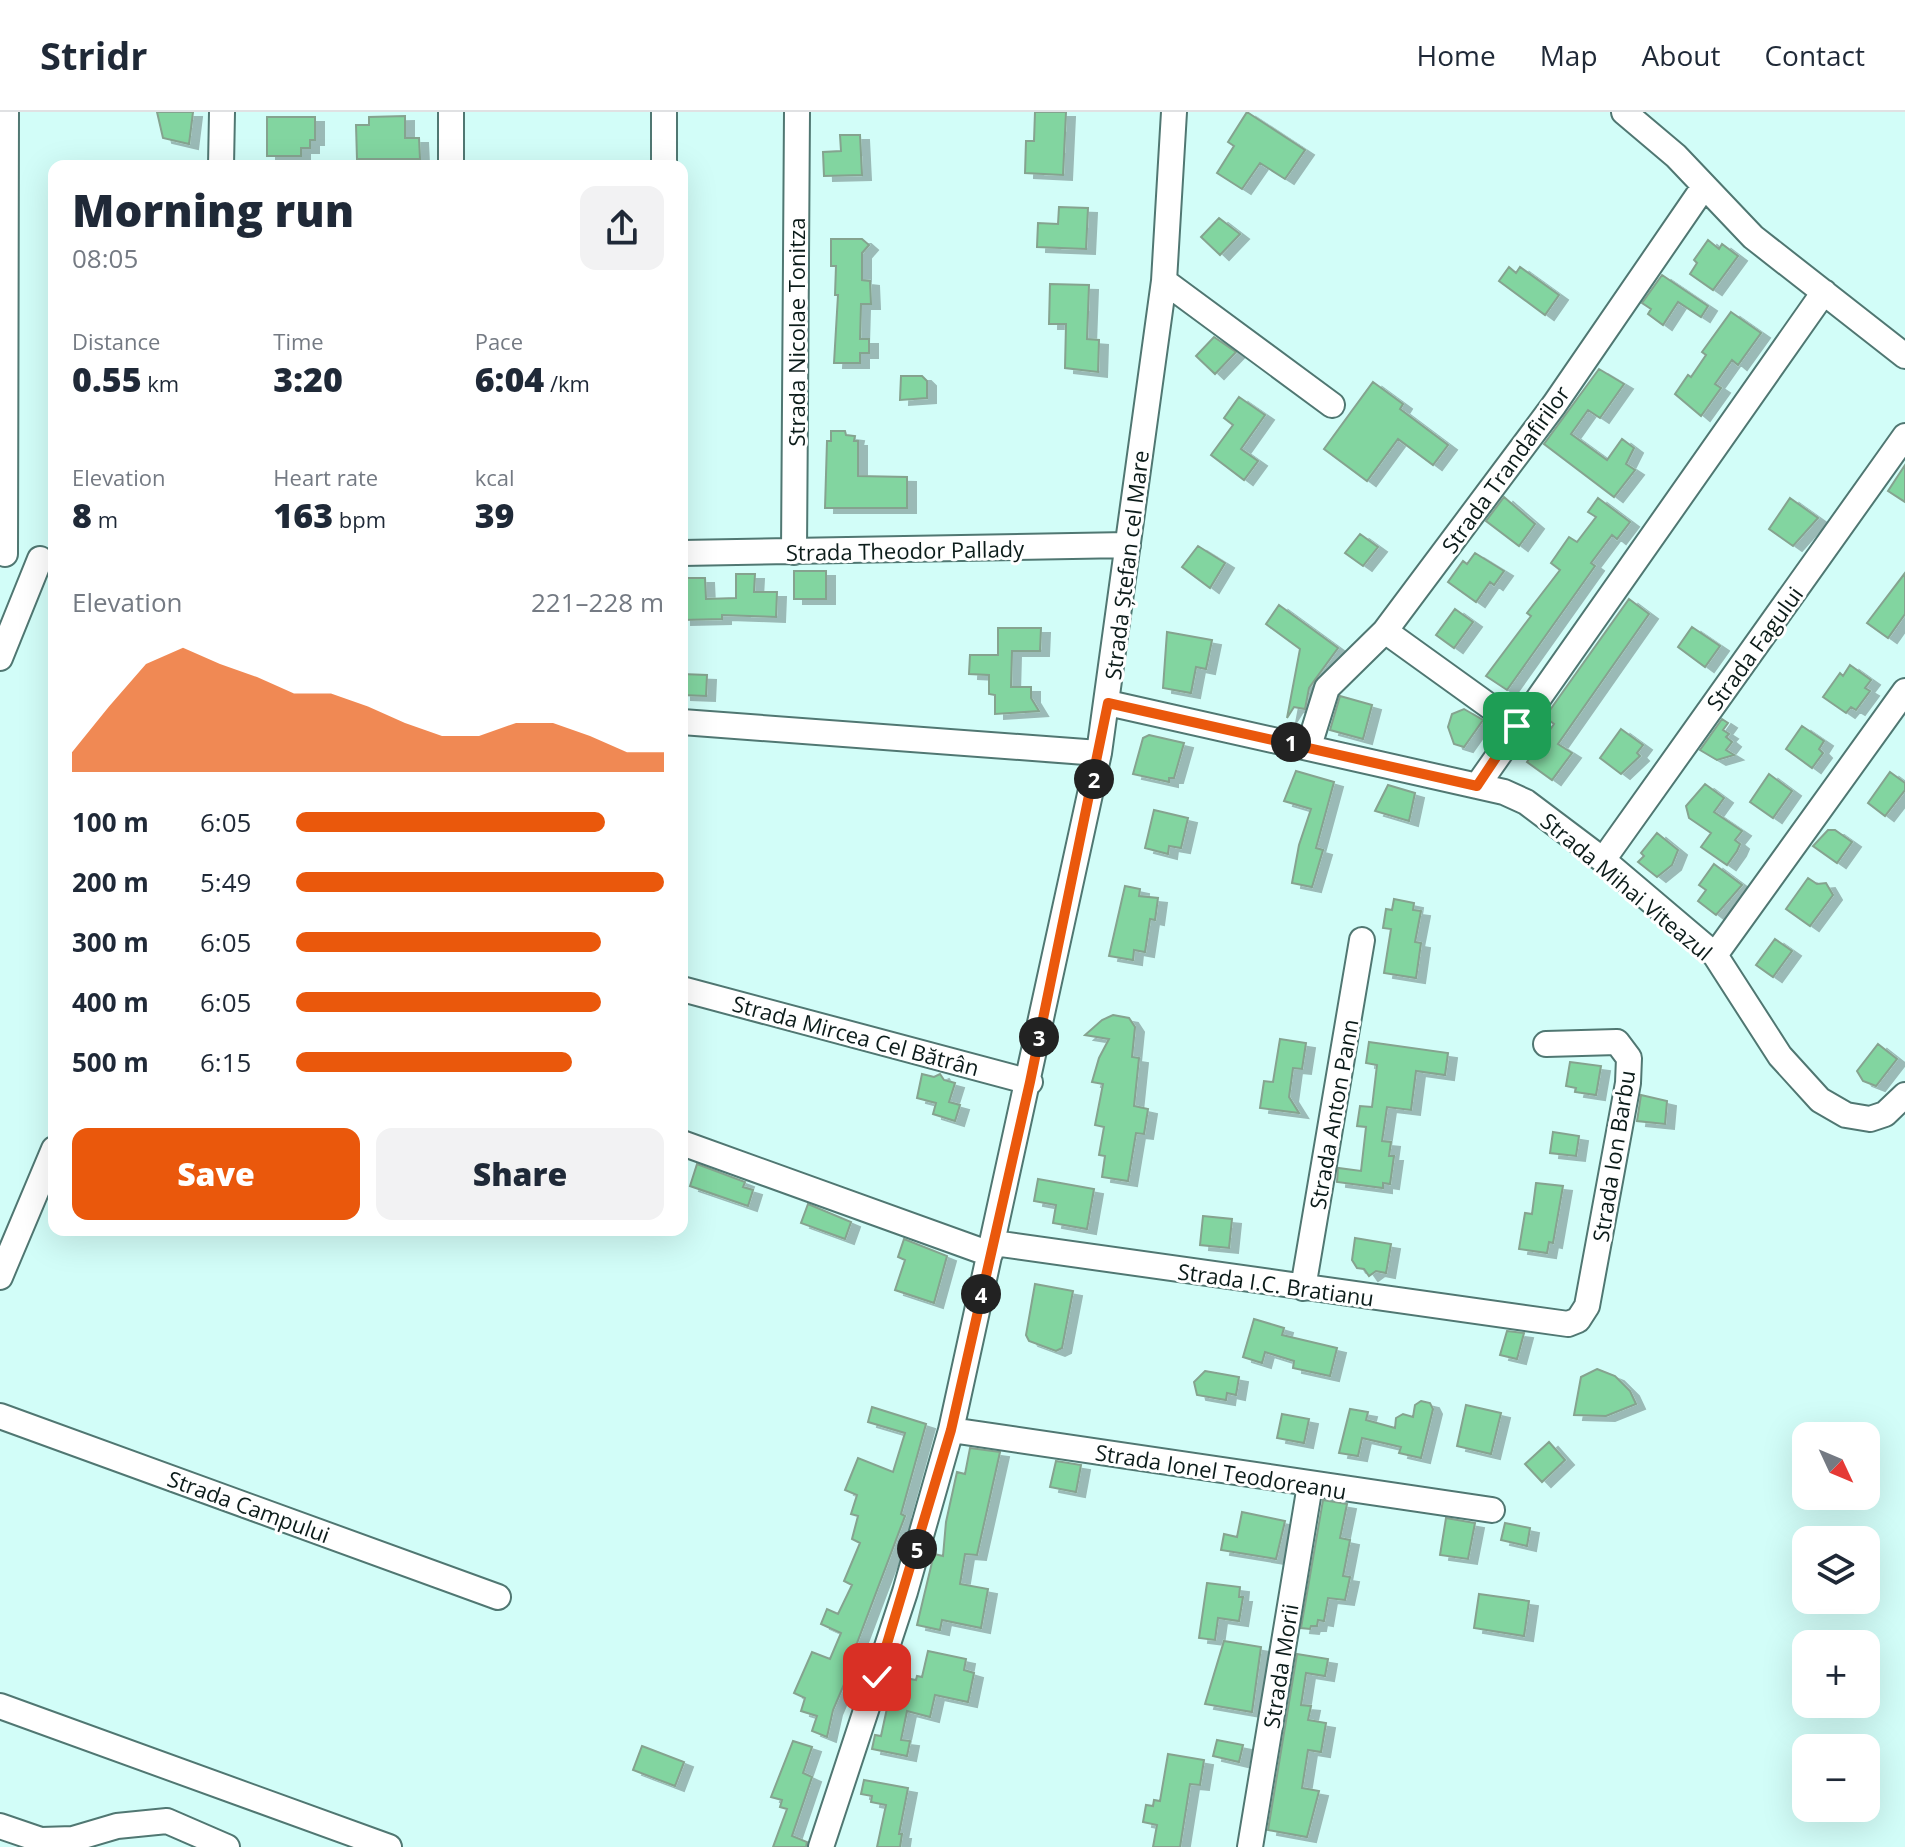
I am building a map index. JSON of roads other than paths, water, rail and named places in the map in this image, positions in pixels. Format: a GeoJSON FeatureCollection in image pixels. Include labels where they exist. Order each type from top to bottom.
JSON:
{"type":"FeatureCollection","features":[{"type":"Feature","properties":{"kind":"street"},"geometry":{"type":"LineString","coordinates":[[0,658],[47,559],[3,554],[6,112]]}},
{"type":"Feature","properties":{"kind":"street"},"geometry":{"type":"LineString","coordinates":[[221,160],[222,112]]}},
{"type":"Feature","properties":{"kind":"street"},"geometry":{"type":"LineString","coordinates":[[451,112],[451,160]]}},
{"type":"Feature","properties":{"kind":"street"},"geometry":{"type":"LineString","coordinates":[[664,112],[664,160]]}},
{"type":"Feature","properties":{"kind":"street","name":"Strada Nicolae Tonitza"},"geometry":{"type":"LineString","coordinates":[[794,552],[797,112]]}},
{"type":"Feature","properties":{"kind":"street","name":"Strada Ștefan cel Mare"},"geometry":{"type":"LineString","coordinates":[[821,1847],[905,1592],[951,1430],[1030,1082],[1099,753],[1164,281],[1174,112]]}},
{"type":"Feature","properties":{"kind":"street"},"geometry":{"type":"LineString","coordinates":[[1624,112],[1676,156],[1703,188],[1753,237],[1905,356]]}},
{"type":"Feature","properties":{"kind":"street","name":"Strada Trandafirilor"},"geometry":{"type":"LineString","coordinates":[[1309,746],[1327,688],[1385,631],[1554,405],[1703,188]]}},
{"type":"Feature","properties":{"kind":"street"},"geometry":{"type":"LineString","coordinates":[[1164,281],[1332,405]]}},
{"type":"Feature","properties":{"kind":"street"},"geometry":{"type":"LineString","coordinates":[[1477,786],[1824,292]]}},
{"type":"Feature","properties":{"kind":"street","name":"Strada Fagului"},"geometry":{"type":"LineString","coordinates":[[1603,860],[1905,436]]}},
{"type":"Feature","properties":{"kind":"street","name":"Strada Theodor Pallady"},"geometry":{"type":"LineString","coordinates":[[688,553],[1128,545]]}},
{"type":"Feature","properties":{"kind":"street"},"geometry":{"type":"LineString","coordinates":[[1385,631],[1517,726]]}},
{"type":"Feature","properties":{"kind":"street"},"geometry":{"type":"LineString","coordinates":[[1715,955],[1905,691]]}},
{"type":"Feature","properties":{"kind":"street","name":"Strada Mihai Viteazul"},"geometry":{"type":"LineString","coordinates":[[1108,703],[1309,746],[1477,786],[1526,802],[1603,860],[1715,955],[1800,1083],[1820,1100],[1846,1115],[1870,1119],[1885,1114],[1905,1095]]}},
{"type":"Feature","properties":{"kind":"street"},"geometry":{"type":"LineString","coordinates":[[688,722],[1099,753]]}},
{"type":"Feature","properties":{"kind":"street","name":"Strada Anton Pann"},"geometry":{"type":"LineString","coordinates":[[1303,1288],[1362,940]]}},
{"type":"Feature","properties":{"kind":"street","name":"Strada Mircea Cel Bătrân"},"geometry":{"type":"LineString","coordinates":[[688,991],[1030,1082]]}},
{"type":"Feature","properties":{"kind":"street","name":"Strada Ion Barbu"},"geometry":{"type":"LineString","coordinates":[[1546,1044],[1617,1042],[1629,1058],[1628,1083],[1587,1306],[1578,1320],[1557,1324]]}},
{"type":"Feature","properties":{"kind":"street","name":"Strada I.C. Bratianu"},"geometry":{"type":"LineString","coordinates":[[688,1145],[992,1249],[1557,1324]]}},
{"type":"Feature","properties":{"kind":"street"},"geometry":{"type":"LineString","coordinates":[[0,1277],[48,1163]]}},
{"type":"Feature","properties":{"kind":"street","name":"Strada Campului"},"geometry":{"type":"LineString","coordinates":[[0,1416],[498,1597]]}},
{"type":"Feature","properties":{"kind":"street","name":"Strada Ionel Teodoreanu"},"geometry":{"type":"LineString","coordinates":[[951,1430],[1492,1510]]}},
{"type":"Feature","properties":{"kind":"street","name":"Strada Morii"},"geometry":{"type":"LineString","coordinates":[[1250,1847],[1310,1485]]}},
{"type":"Feature","properties":{"kind":"street"},"geometry":{"type":"LineString","coordinates":[[0,1706],[389,1847]]}},
{"type":"Feature","properties":{"kind":"street"},"geometry":{"type":"LineString","coordinates":[[0,1826],[41,1840],[73,1839],[117,1826],[167,1821],[227,1847]]}}]}
